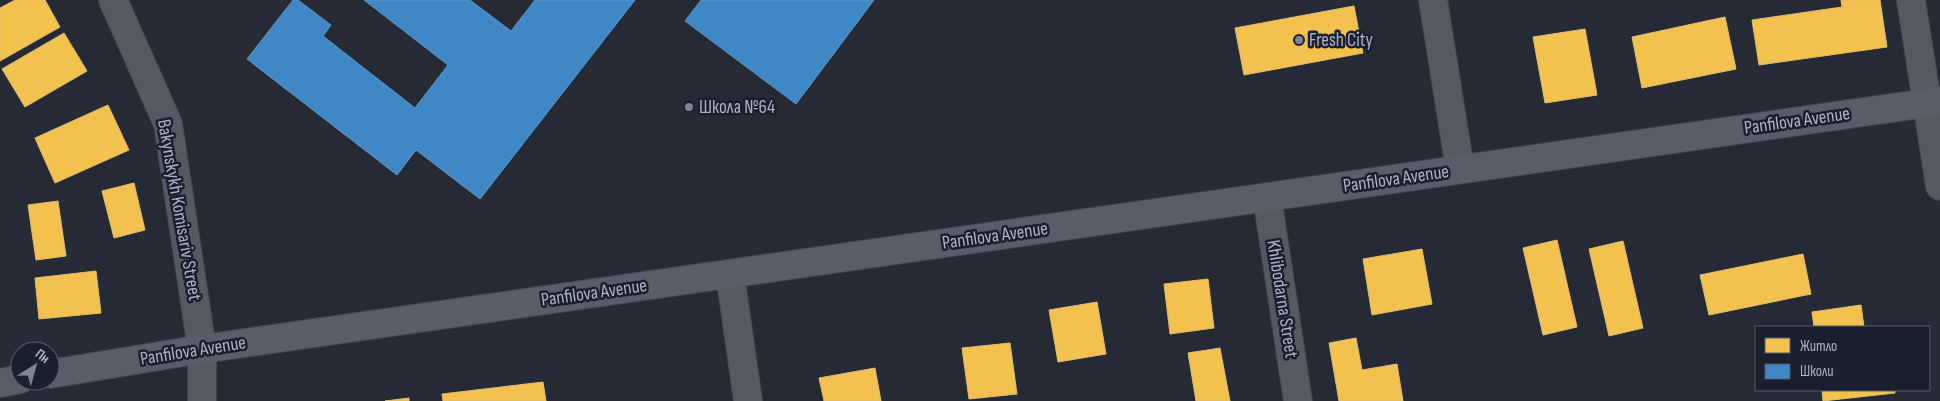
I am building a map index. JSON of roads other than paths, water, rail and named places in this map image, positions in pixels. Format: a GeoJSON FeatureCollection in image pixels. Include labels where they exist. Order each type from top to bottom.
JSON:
{"type":"FeatureCollection","features":[{"type":"Feature","properties":{"kind":"main road","name":"Panfilova Avenue"},"geometry":{"type":"LineString","coordinates":[[60,372],[202,349],[1933,102]]}},
{"type":"Feature","properties":{"kind":"street","name":"Bakynskykh Komisariv Street"},"geometry":{"type":"LineString","coordinates":[[113,0],[168,124],[202,349],[202,401]]}},
{"type":"Feature","properties":{"kind":"street"},"geometry":{"type":"LineString","coordinates":[[1433,0],[1460,170]]}},
{"type":"Feature","properties":{"kind":"street"},"geometry":{"type":"LineString","coordinates":[[1911,0],[1933,102],[1940,186]]}},
{"type":"Feature","properties":{"kind":"street","name":"Khlibodarna Street"},"geometry":{"type":"LineString","coordinates":[[1267,197],[1298,401]]}},
{"type":"Feature","properties":{"kind":"street"},"geometry":{"type":"LineString","coordinates":[[730,274],[748,401]]}},
{"type":"Feature","properties":{"kind":"place","name":"Fresh City"},"geometry":{"type":"Point","coordinates":[1299,40]}},
{"type":"Feature","properties":{"kind":"place","name":"Школа №64"},"geometry":{"type":"Point","coordinates":[689,107]}}]}
